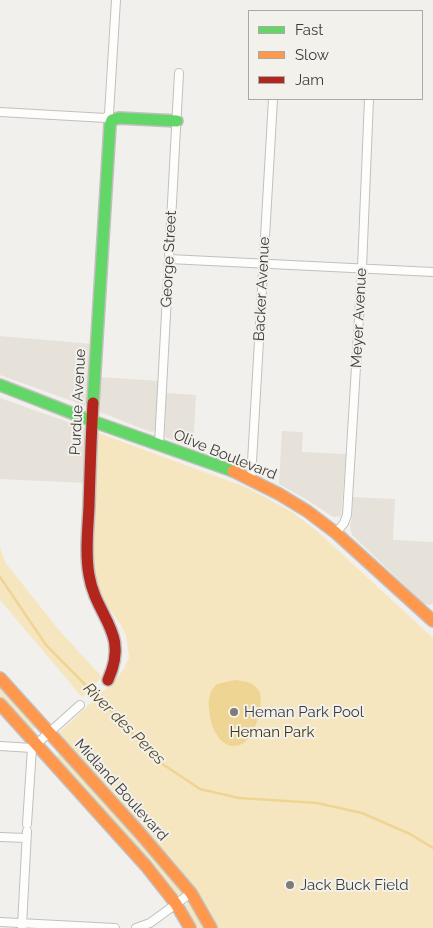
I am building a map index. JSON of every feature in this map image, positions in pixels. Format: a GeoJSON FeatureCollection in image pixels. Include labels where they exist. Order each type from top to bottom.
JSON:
{"type":"FeatureCollection","features":[{"type":"Feature","properties":{"kind":"main road"},"geometry":{"type":"LineString","coordinates":[[109,119],[177,121]]}},
{"type":"Feature","properties":{"kind":"main road","name":"Purdue Avenue"},"geometry":{"type":"LineString","coordinates":[[108,680],[115,668],[116,643],[113,632],[92,586],[87,563],[92,421],[109,119]]}},
{"type":"Feature","properties":{"kind":"main road","name":"Olive Boulevard"},"geometry":{"type":"LineString","coordinates":[[0,385],[92,421],[228,469],[279,494],[307,511],[336,533],[432,617]]}},
{"type":"Feature","properties":{"kind":"main road","name":"Midland Boulevard"},"geometry":{"type":"LineString","coordinates":[[0,678],[139,832],[191,893],[211,928]]}},
{"type":"Feature","properties":{"kind":"main road"},"geometry":{"type":"LineString","coordinates":[[0,704],[34,746],[146,866],[176,904],[190,928]]}},
{"type":"Feature","properties":{"kind":"street","name":"Purdue Avenue"},"geometry":{"type":"LineString","coordinates":[[109,119],[116,0]]}},
{"type":"Feature","properties":{"kind":"street","name":"George Street"},"geometry":{"type":"LineString","coordinates":[[159,444],[179,73]]}},
{"type":"Feature","properties":{"kind":"street","name":"Backer Avenue"},"geometry":{"type":"LineString","coordinates":[[251,479],[273,100]]}},
{"type":"Feature","properties":{"kind":"street","name":"Meyer Avenue"},"geometry":{"type":"LineString","coordinates":[[336,533],[344,523],[347,515],[362,268],[369,100]]}},
{"type":"Feature","properties":{"kind":"street"},"geometry":{"type":"LineString","coordinates":[[0,112],[109,119]]}},
{"type":"Feature","properties":{"kind":"street"},"geometry":{"type":"LineString","coordinates":[[169,259],[433,272]]}},
{"type":"Feature","properties":{"kind":"street"},"geometry":{"type":"LineString","coordinates":[[22,925],[34,746],[80,705]]}},
{"type":"Feature","properties":{"kind":"street"},"geometry":{"type":"LineString","coordinates":[[0,746],[34,746]]}},
{"type":"Feature","properties":{"kind":"street"},"geometry":{"type":"LineString","coordinates":[[0,837],[27,831]]}},
{"type":"Feature","properties":{"kind":"street"},"geometry":{"type":"LineString","coordinates":[[136,928],[150,923],[191,893]]}},
{"type":"Feature","properties":{"kind":"street"},"geometry":{"type":"LineString","coordinates":[[0,922],[22,925],[115,928]]}},
{"type":"Feature","properties":{"kind":"shaded area"},"geometry":{"type":"Polygon","coordinates":[[[0,336],[93,344],[89,404],[84,406],[0,375],[0,336]]]}},
{"type":"Feature","properties":{"kind":"shaded area"},"geometry":{"type":"Polygon","coordinates":[[[101,377],[159,381],[157,428],[155,431],[151,432],[100,412],[101,377]]]}},
{"type":"Feature","properties":{"kind":"shaded area"},"geometry":{"type":"Polygon","coordinates":[[[166,393],[196,395],[193,448],[165,437],[166,393]]]}},
{"type":"Feature","properties":{"kind":"shaded area"},"geometry":{"type":"Polygon","coordinates":[[[0,398],[85,428],[87,433],[85,483],[0,479],[0,398]]]}},
{"type":"Feature","properties":{"kind":"shaded area"},"geometry":{"type":"Polygon","coordinates":[[[282,431],[303,432],[302,452],[346,454],[341,516],[333,517],[279,484],[282,431]]]}},
{"type":"Feature","properties":{"kind":"shaded area"},"geometry":{"type":"Polygon","coordinates":[[[353,497],[395,499],[393,540],[433,542],[433,604],[423,603],[352,535],[350,527],[353,497]]]}},
{"type":"Feature","properties":{"kind":"shaded area","name":"Heman Park Pool"},"geometry":{"type":"Polygon","coordinates":[[[235,680],[252,684],[259,691],[261,704],[258,720],[251,735],[242,744],[230,746],[220,739],[213,728],[209,703],[211,691],[217,684],[235,680]]]}},
{"type":"Feature","properties":{"kind":"green space","name":"Heman Park"},"geometry":{"type":"Polygon","coordinates":[[[98,433],[248,488],[292,512],[318,532],[433,638],[433,928],[216,928],[159,847],[58,734],[115,680],[124,669],[129,657],[126,635],[105,603],[93,576],[91,543],[98,433]]]}},
{"type":"Feature","properties":{"kind":"green space"},"geometry":{"type":"Polygon","coordinates":[[[0,547],[5,562],[58,629],[102,677],[82,697],[0,600],[0,547]]]}},
{"type":"Feature","properties":{"kind":"green space"},"geometry":{"type":"Polygon","coordinates":[[[0,682],[37,726],[34,729],[28,729],[0,697],[0,682]]]}},
{"type":"Feature","properties":{"kind":"green space"},"geometry":{"type":"Polygon","coordinates":[[[62,752],[184,890],[181,895],[176,895],[56,759],[59,753],[62,752]]]}},
{"type":"Feature","properties":{"kind":"green space"},"geometry":{"type":"Polygon","coordinates":[[[191,902],[207,928],[196,928],[185,910],[187,903],[191,902]]]}},
{"type":"Feature","properties":{"kind":"waterway","name":"River des Peres"},"geometry":{"type":"LineString","coordinates":[[0,577],[46,645],[123,723],[155,759],[200,789],[239,798],[317,803],[362,813],[410,834],[433,848]]}},
{"type":"Feature","properties":{"kind":"traffic: fast"},"geometry":{"type":"LineString","coordinates":[[93,403],[110,125],[112,120],[119,118],[177,121]]}},
{"type":"Feature","properties":{"kind":"traffic: fast"},"geometry":{"type":"LineString","coordinates":[[0,385],[92,421],[233,471]]}},
{"type":"Feature","properties":{"kind":"traffic: slow"},"geometry":{"type":"LineString","coordinates":[[233,471],[279,494],[307,511],[336,533],[433,621]]}},
{"type":"Feature","properties":{"kind":"traffic: slow"},"geometry":{"type":"LineString","coordinates":[[0,678],[139,832],[191,893],[211,928]]}},
{"type":"Feature","properties":{"kind":"traffic: slow"},"geometry":{"type":"LineString","coordinates":[[0,704],[146,866],[176,904],[190,928]]}},
{"type":"Feature","properties":{"kind":"traffic: jam"},"geometry":{"type":"LineString","coordinates":[[93,403],[87,558],[93,590],[114,637],[114,663],[108,680]]}},
{"type":"Feature","properties":{"kind":"place","name":"Heman Park Pool"},"geometry":{"type":"Point","coordinates":[234,712]}},
{"type":"Feature","properties":{"kind":"place","name":"Jack Buck Field"},"geometry":{"type":"Point","coordinates":[290,885]}}]}
